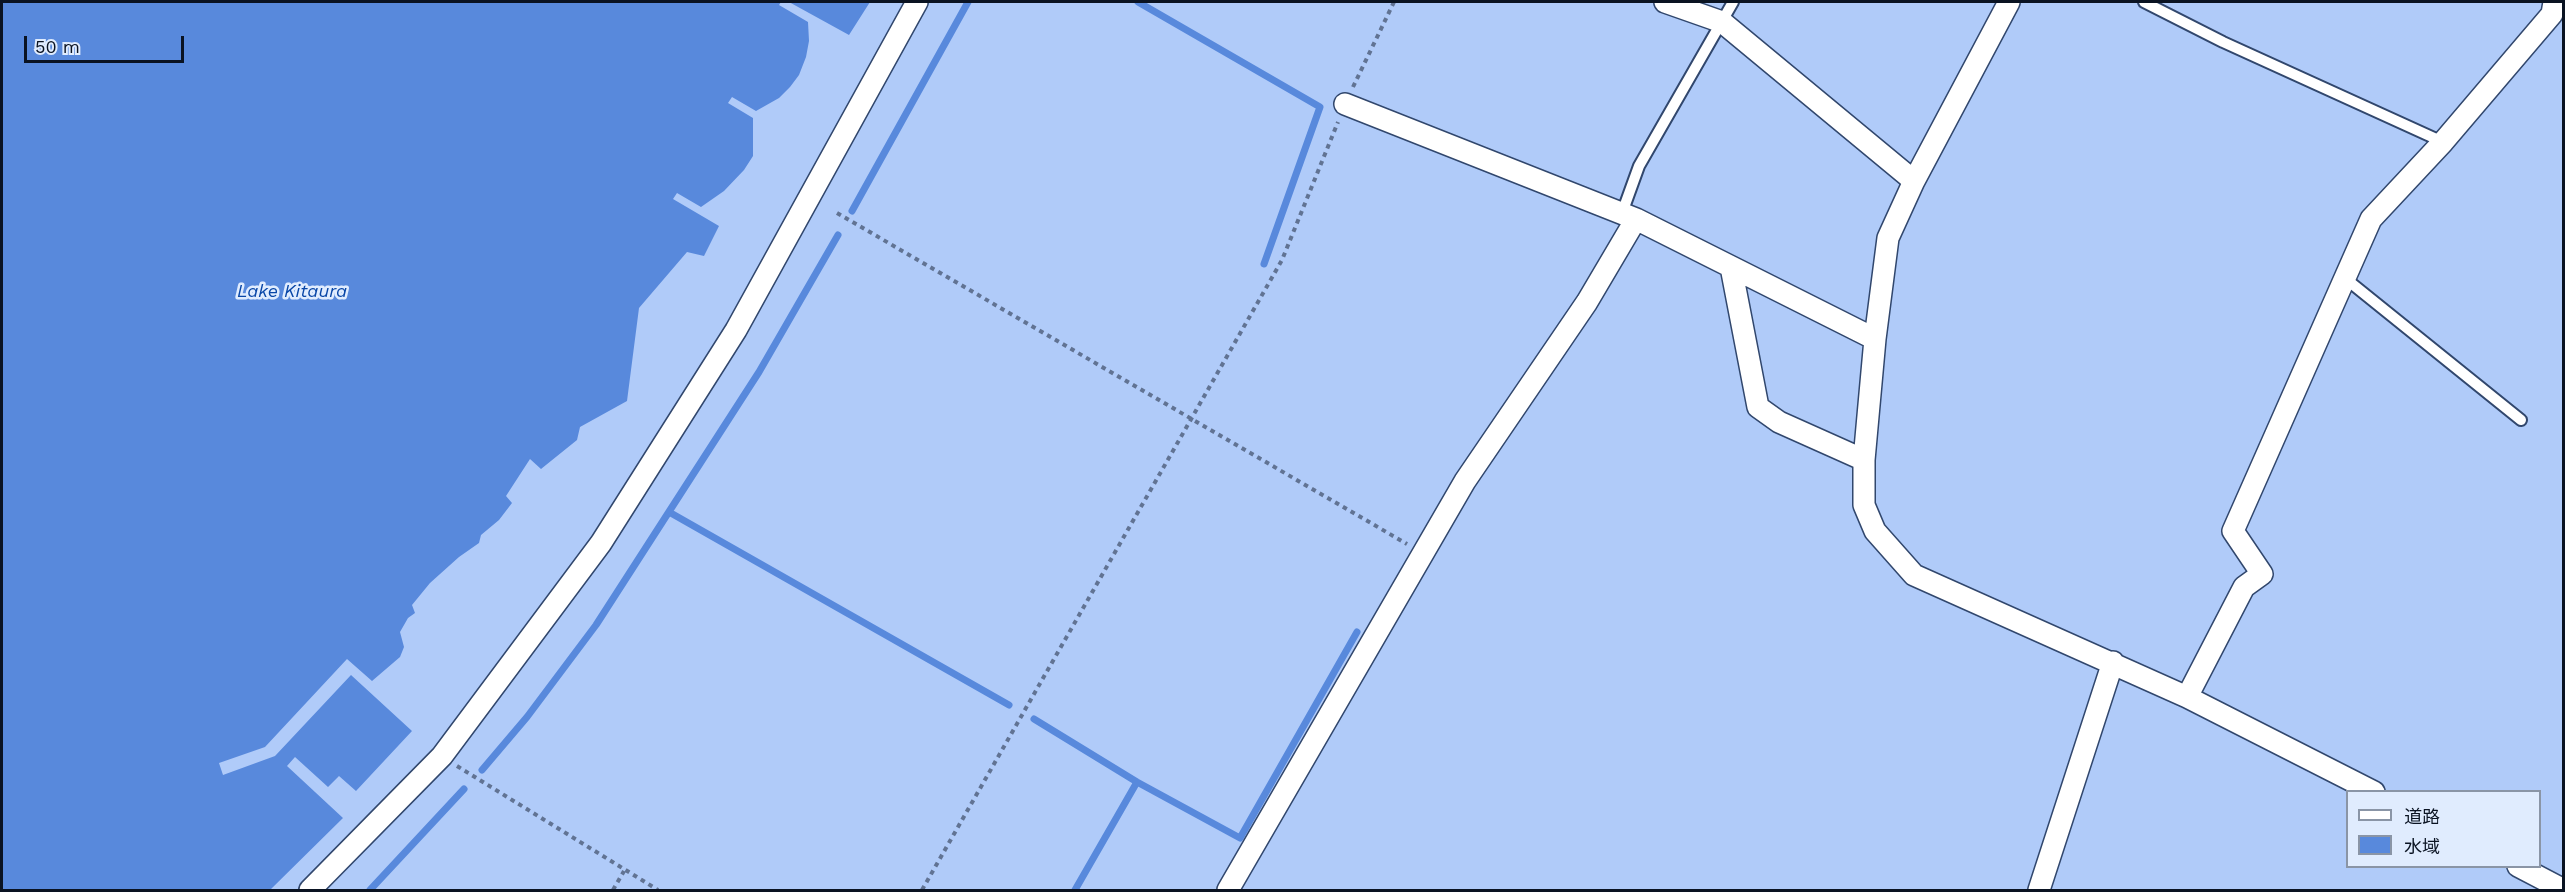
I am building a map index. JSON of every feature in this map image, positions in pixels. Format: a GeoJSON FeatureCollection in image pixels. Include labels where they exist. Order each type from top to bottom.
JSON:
{"type":"FeatureCollection","features":[{"type":"Feature","properties":{"kind":"street"},"geometry":{"type":"LineString","coordinates":[[310,891],[442,756],[601,543],[717,359],[809,200],[917,2]]}},
{"type":"Feature","properties":{"kind":"street"},"geometry":{"type":"LineString","coordinates":[[1665,2],[1722,22],[1914,182]]}},
{"type":"Feature","properties":{"kind":"street"},"geometry":{"type":"LineString","coordinates":[[2009,2],[1914,182],[1888,238],[1875,339],[1864,460],[1864,505],[1875,531],[1914,575],[2113,662],[2370,790]]}},
{"type":"Feature","properties":{"kind":"street"},"geometry":{"type":"LineString","coordinates":[[2187,697],[2244,587],[2262,574],[2233,531],[2371,219],[2443,142],[2556,13]]}},
{"type":"Feature","properties":{"kind":"street"},"geometry":{"type":"LineString","coordinates":[[1345,104],[1629,216],[1875,339]]}},
{"type":"Feature","properties":{"kind":"street"},"geometry":{"type":"LineString","coordinates":[[1228,891],[1465,481],[1587,302],[1629,216]]}},
{"type":"Feature","properties":{"kind":"street"},"geometry":{"type":"LineString","coordinates":[[1731,267],[1758,406],[1779,422],[1864,460]]}},
{"type":"Feature","properties":{"kind":"street"},"geometry":{"type":"LineString","coordinates":[[2039,891],[2113,662]]}},
{"type":"Feature","properties":{"kind":"street"},"geometry":{"type":"LineString","coordinates":[[2520,868],[2564,890]]}},
{"type":"Feature","properties":{"kind":"lane"},"geometry":{"type":"LineString","coordinates":[[1629,216],[1639,166],[1733,2]]}},
{"type":"Feature","properties":{"kind":"lane"},"geometry":{"type":"LineString","coordinates":[[2144,2],[2223,42],[2443,142]]}},
{"type":"Feature","properties":{"kind":"lane"},"geometry":{"type":"LineString","coordinates":[[2346,279],[2521,420]]}},
{"type":"Feature","properties":{"kind":"path"},"geometry":{"type":"LineString","coordinates":[[922,891],[1282,260],[1345,104],[1394,2]]}},
{"type":"Feature","properties":{"kind":"path"},"geometry":{"type":"LineString","coordinates":[[837,213],[1423,554]]}},
{"type":"Feature","properties":{"kind":"path"},"geometry":{"type":"LineString","coordinates":[[442,756],[658,891]]}},
{"type":"Feature","properties":{"kind":"path"},"geometry":{"type":"LineString","coordinates":[[613,891],[624,871]]}},
{"type":"Feature","properties":{"kind":"water","name":"Lake Kitaura"},"geometry":{"type":"Polygon","coordinates":[[[2,2],[781,2],[779,5],[808,22],[809,41],[806,57],[799,75],[790,87],[779,98],[756,111],[732,97],[728,103],[753,118],[753,156],[744,170],[724,191],[701,207],[677,193],[673,199],[719,226],[704,256],[687,252],[639,308],[627,401],[580,427],[577,440],[541,469],[530,459],[506,496],[512,503],[499,520],[481,535],[479,543],[459,557],[430,583],[412,605],[415,613],[408,618],[400,632],[404,647],[400,657],[372,681],[347,659],[265,747],[219,763],[223,775],[275,756],[351,675],[412,731],[356,791],[339,776],[328,787],[295,757],[287,766],[343,818],[270,890],[2,890],[2,2]]]}},
{"type":"Feature","properties":{"kind":"water"},"geometry":{"type":"Polygon","coordinates":[[[789,2],[870,2],[849,35],[789,2]]]}},
{"type":"Feature","properties":{"kind":"waterway"},"geometry":{"type":"LineString","coordinates":[[852,211],[968,2]]}},
{"type":"Feature","properties":{"kind":"waterway"},"geometry":{"type":"LineString","coordinates":[[1138,2],[1320,107],[1264,264]]}},
{"type":"Feature","properties":{"kind":"waterway"},"geometry":{"type":"LineString","coordinates":[[482,770],[527,717],[596,625],[759,372],[838,235]]}},
{"type":"Feature","properties":{"kind":"waterway"},"geometry":{"type":"LineString","coordinates":[[669,512],[1009,705]]}},
{"type":"Feature","properties":{"kind":"waterway"},"geometry":{"type":"LineString","coordinates":[[1034,719],[1137,782],[1240,838],[1357,632]]}},
{"type":"Feature","properties":{"kind":"waterway"},"geometry":{"type":"LineString","coordinates":[[1075,890],[1137,782]]}},
{"type":"Feature","properties":{"kind":"waterway"},"geometry":{"type":"LineString","coordinates":[[370,890],[464,789]]}}]}
